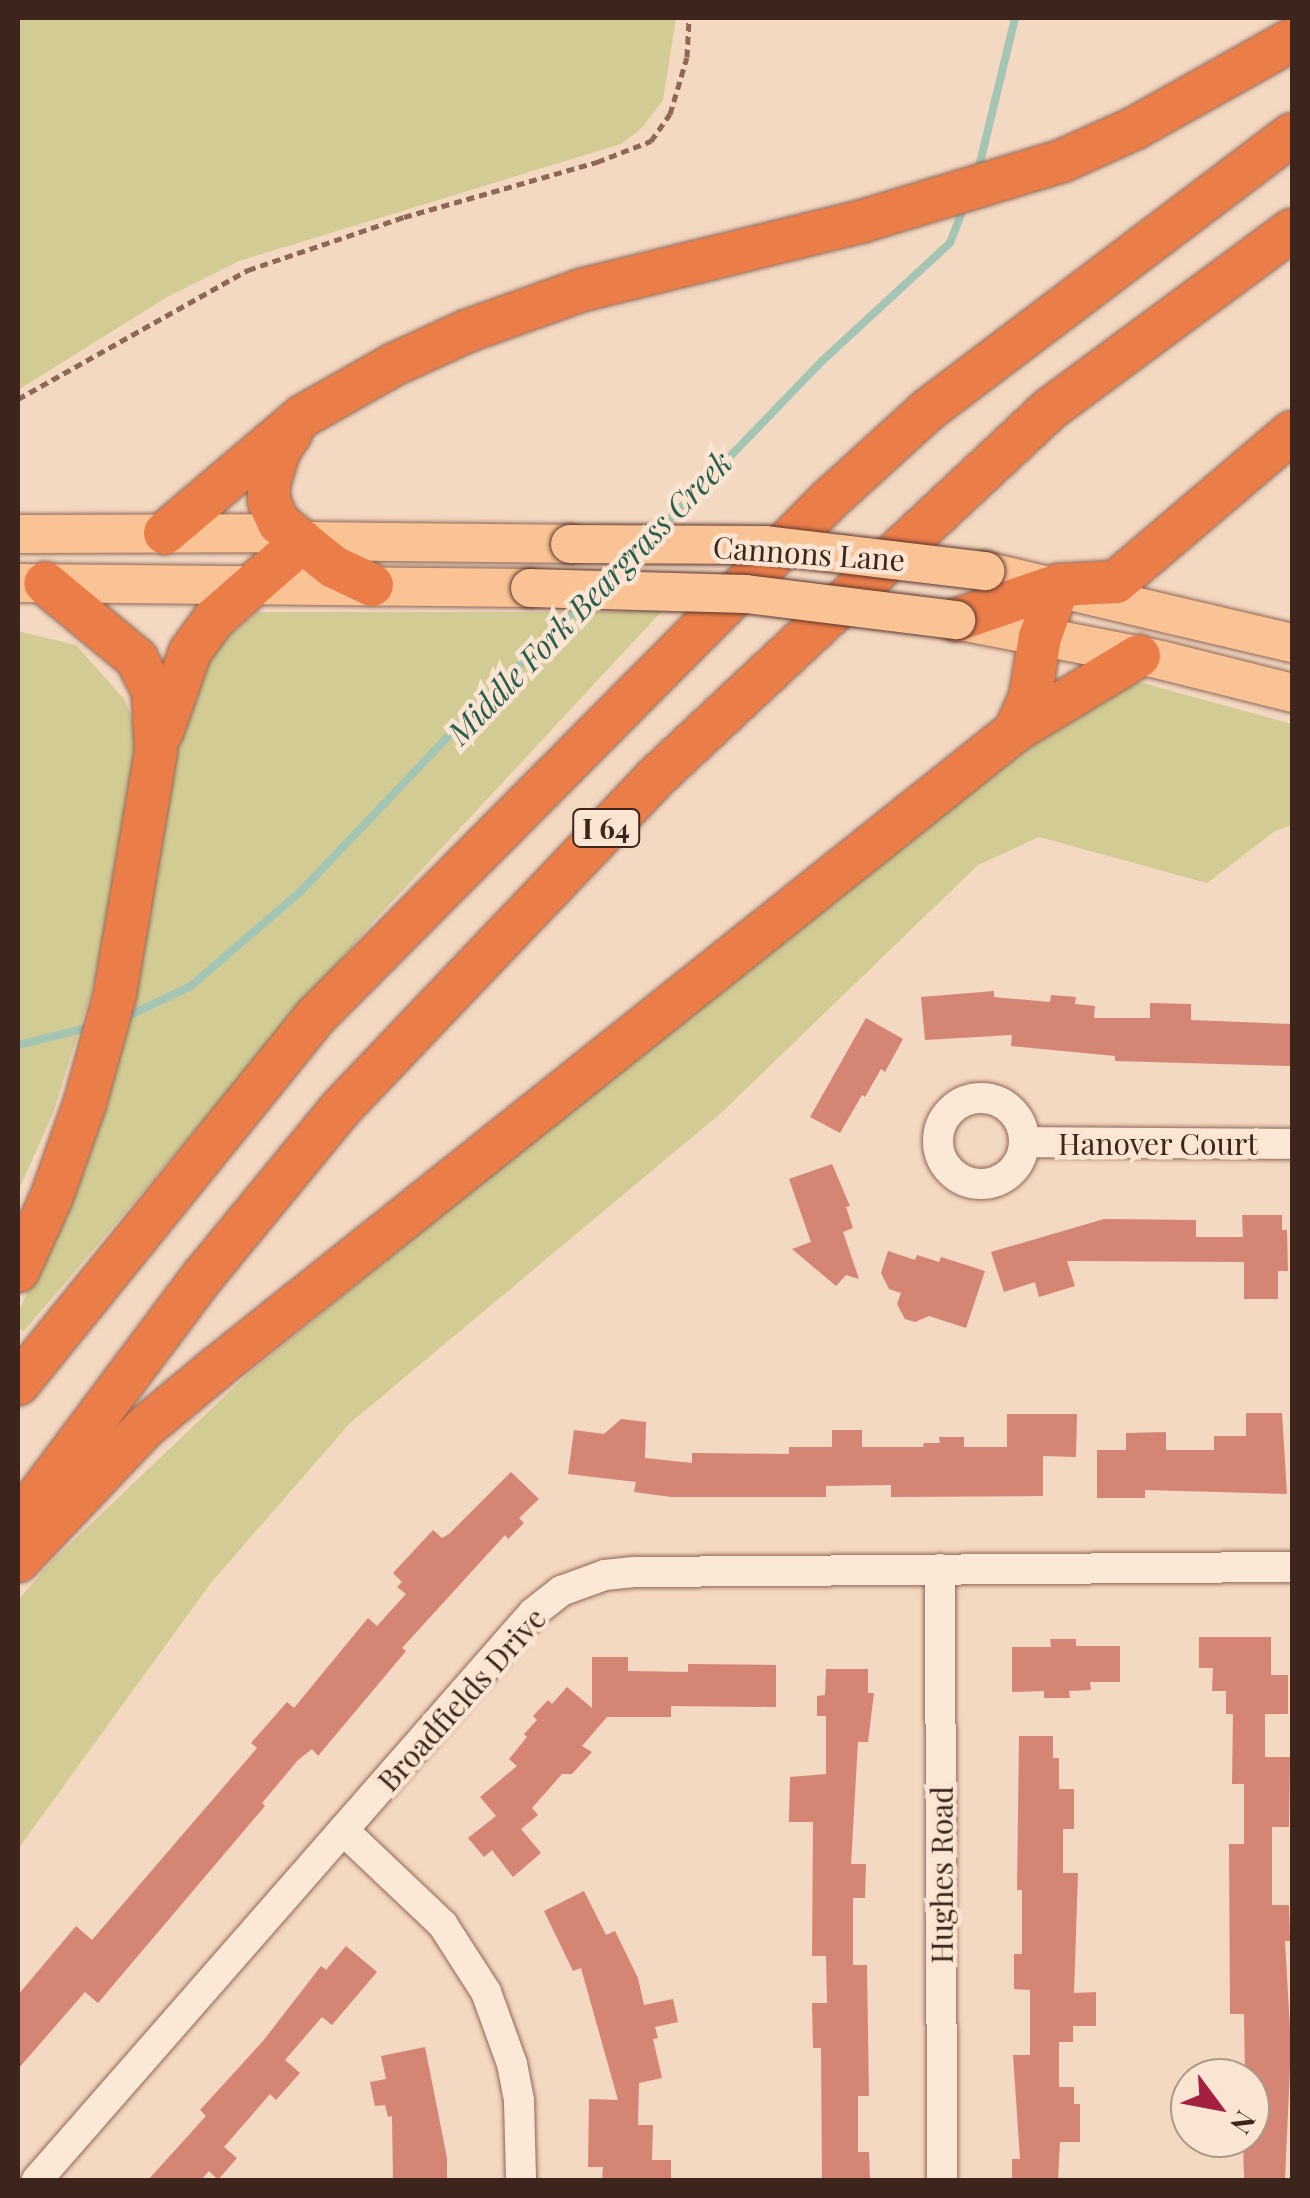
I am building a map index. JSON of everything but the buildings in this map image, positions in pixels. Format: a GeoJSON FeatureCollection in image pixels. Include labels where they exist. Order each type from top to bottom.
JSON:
{"type":"FeatureCollection","features":[{"type":"Feature","properties":{"kind":"highway"},"geometry":{"type":"LineString","coordinates":[[165,533],[303,416],[395,364],[544,302],[863,221],[1062,161],[1135,128],[1292,40]]}},
{"type":"Feature","properties":{"kind":"highway","name":"I 64"},"geometry":{"type":"LineString","coordinates":[[18,1384],[318,1014],[829,500],[929,409],[1292,134]]}},
{"type":"Feature","properties":{"kind":"highway","name":"I 64"},"geometry":{"type":"LineString","coordinates":[[18,1523],[204,1276],[341,1108],[654,779],[1050,409],[1292,230]]}},
{"type":"Feature","properties":{"kind":"highway"},"geometry":{"type":"LineString","coordinates":[[303,416],[279,451],[269,500],[279,523],[334,567],[372,585]]}},
{"type":"Feature","properties":{"kind":"highway"},"geometry":{"type":"LineString","coordinates":[[956,620],[1059,585],[1116,582],[1292,432]]}},
{"type":"Feature","properties":{"kind":"highway"},"geometry":{"type":"LineString","coordinates":[[18,1271],[52,1196],[85,1104],[128,926],[156,751],[190,652],[214,619],[302,540]]}},
{"type":"Feature","properties":{"kind":"highway"},"geometry":{"type":"LineString","coordinates":[[31,583],[137,659],[153,691],[156,751]]}},
{"type":"Feature","properties":{"kind":"highway"},"geometry":{"type":"LineString","coordinates":[[1015,731],[1030,698],[1040,637],[1059,585]]}},
{"type":"Feature","properties":{"kind":"highway"},"geometry":{"type":"LineString","coordinates":[[18,1560],[144,1428],[220,1364],[1015,731],[1139,656]]}},
{"type":"Feature","properties":{"kind":"main road","name":"Cannons Lane"},"geometry":{"type":"LineString","coordinates":[[18,534],[258,533],[302,540],[766,545],[985,571],[1059,585],[1292,643]]}},
{"type":"Feature","properties":{"kind":"main road","name":"Cannons Lane"},"geometry":{"type":"LineString","coordinates":[[31,583],[372,585],[746,594],[956,620],[1139,656],[1292,694]]}},
{"type":"Feature","properties":{"kind":"street","name":"Hanover Court"},"geometry":{"type":"LineString","coordinates":[[1024,1142],[1292,1144]]}},
{"type":"Feature","properties":{"kind":"street","name":"Broadfields Drive"},"geometry":{"type":"LineString","coordinates":[[37,2180],[534,1613],[582,1581],[636,1572],[1292,1567]]}},
{"type":"Feature","properties":{"kind":"street","name":"Hughes Road"},"geometry":{"type":"LineString","coordinates":[[940,1570],[942,2180]]}},
{"type":"Feature","properties":{"kind":"street"},"geometry":{"type":"LineString","coordinates":[[343,1830],[442,1925],[486,1992],[512,2064],[522,2180]]}},
{"type":"Feature","properties":{"kind":"path"},"geometry":{"type":"LineString","coordinates":[[18,399],[248,270],[404,217],[597,162],[652,141],[670,114],[681,76],[689,18]]}},
{"type":"Feature","properties":{"kind":"shaded area"},"geometry":{"type":"Polygon","coordinates":[[[18,18],[676,18],[663,100],[642,128],[621,144],[239,261],[167,297],[18,390],[18,18]]]}},
{"type":"Feature","properties":{"kind":"shaded area"},"geometry":{"type":"Polygon","coordinates":[[[258,612],[661,612],[373,922],[24,1331],[18,1328],[18,1313],[88,1159],[104,1100],[134,972],[189,690],[219,643],[258,612]]]}},
{"type":"Feature","properties":{"kind":"shaded area"},"geometry":{"type":"Polygon","coordinates":[[[18,631],[76,645],[125,700],[139,736],[96,977],[53,1113],[18,1192],[18,631]]]}},
{"type":"Feature","properties":{"kind":"shaded area"},"geometry":{"type":"Polygon","coordinates":[[[1139,682],[1292,724],[1292,825],[1275,831],[1207,883],[1039,837],[978,865],[721,1113],[350,1423],[210,1584],[18,1849],[18,1600],[53,1560],[249,1373],[510,1159],[874,867],[1076,712],[1139,682]]]}},
{"type":"Feature","properties":{"kind":"waterway","name":"Middle Fork Beargrass Creek"},"geometry":{"type":"LineString","coordinates":[[978,171],[1015,18]]}},
{"type":"Feature","properties":{"kind":"waterway","name":"Middle Fork Beargrass Creek"},"geometry":{"type":"LineString","coordinates":[[656,533],[822,361],[950,243],[964,207]]}},
{"type":"Feature","properties":{"kind":"waterway","name":"Middle Fork Beargrass Creek"},"geometry":{"type":"LineString","coordinates":[[610,578],[632,556]]}},
{"type":"Feature","properties":{"kind":"waterway","name":"Middle Fork Beargrass Creek"},"geometry":{"type":"LineString","coordinates":[[124,1018],[191,986],[301,891],[483,700],[585,602]]}},
{"type":"Feature","properties":{"kind":"waterway","name":"Middle Fork Beargrass Creek"},"geometry":{"type":"LineString","coordinates":[[18,1045],[91,1027]]}}]}
